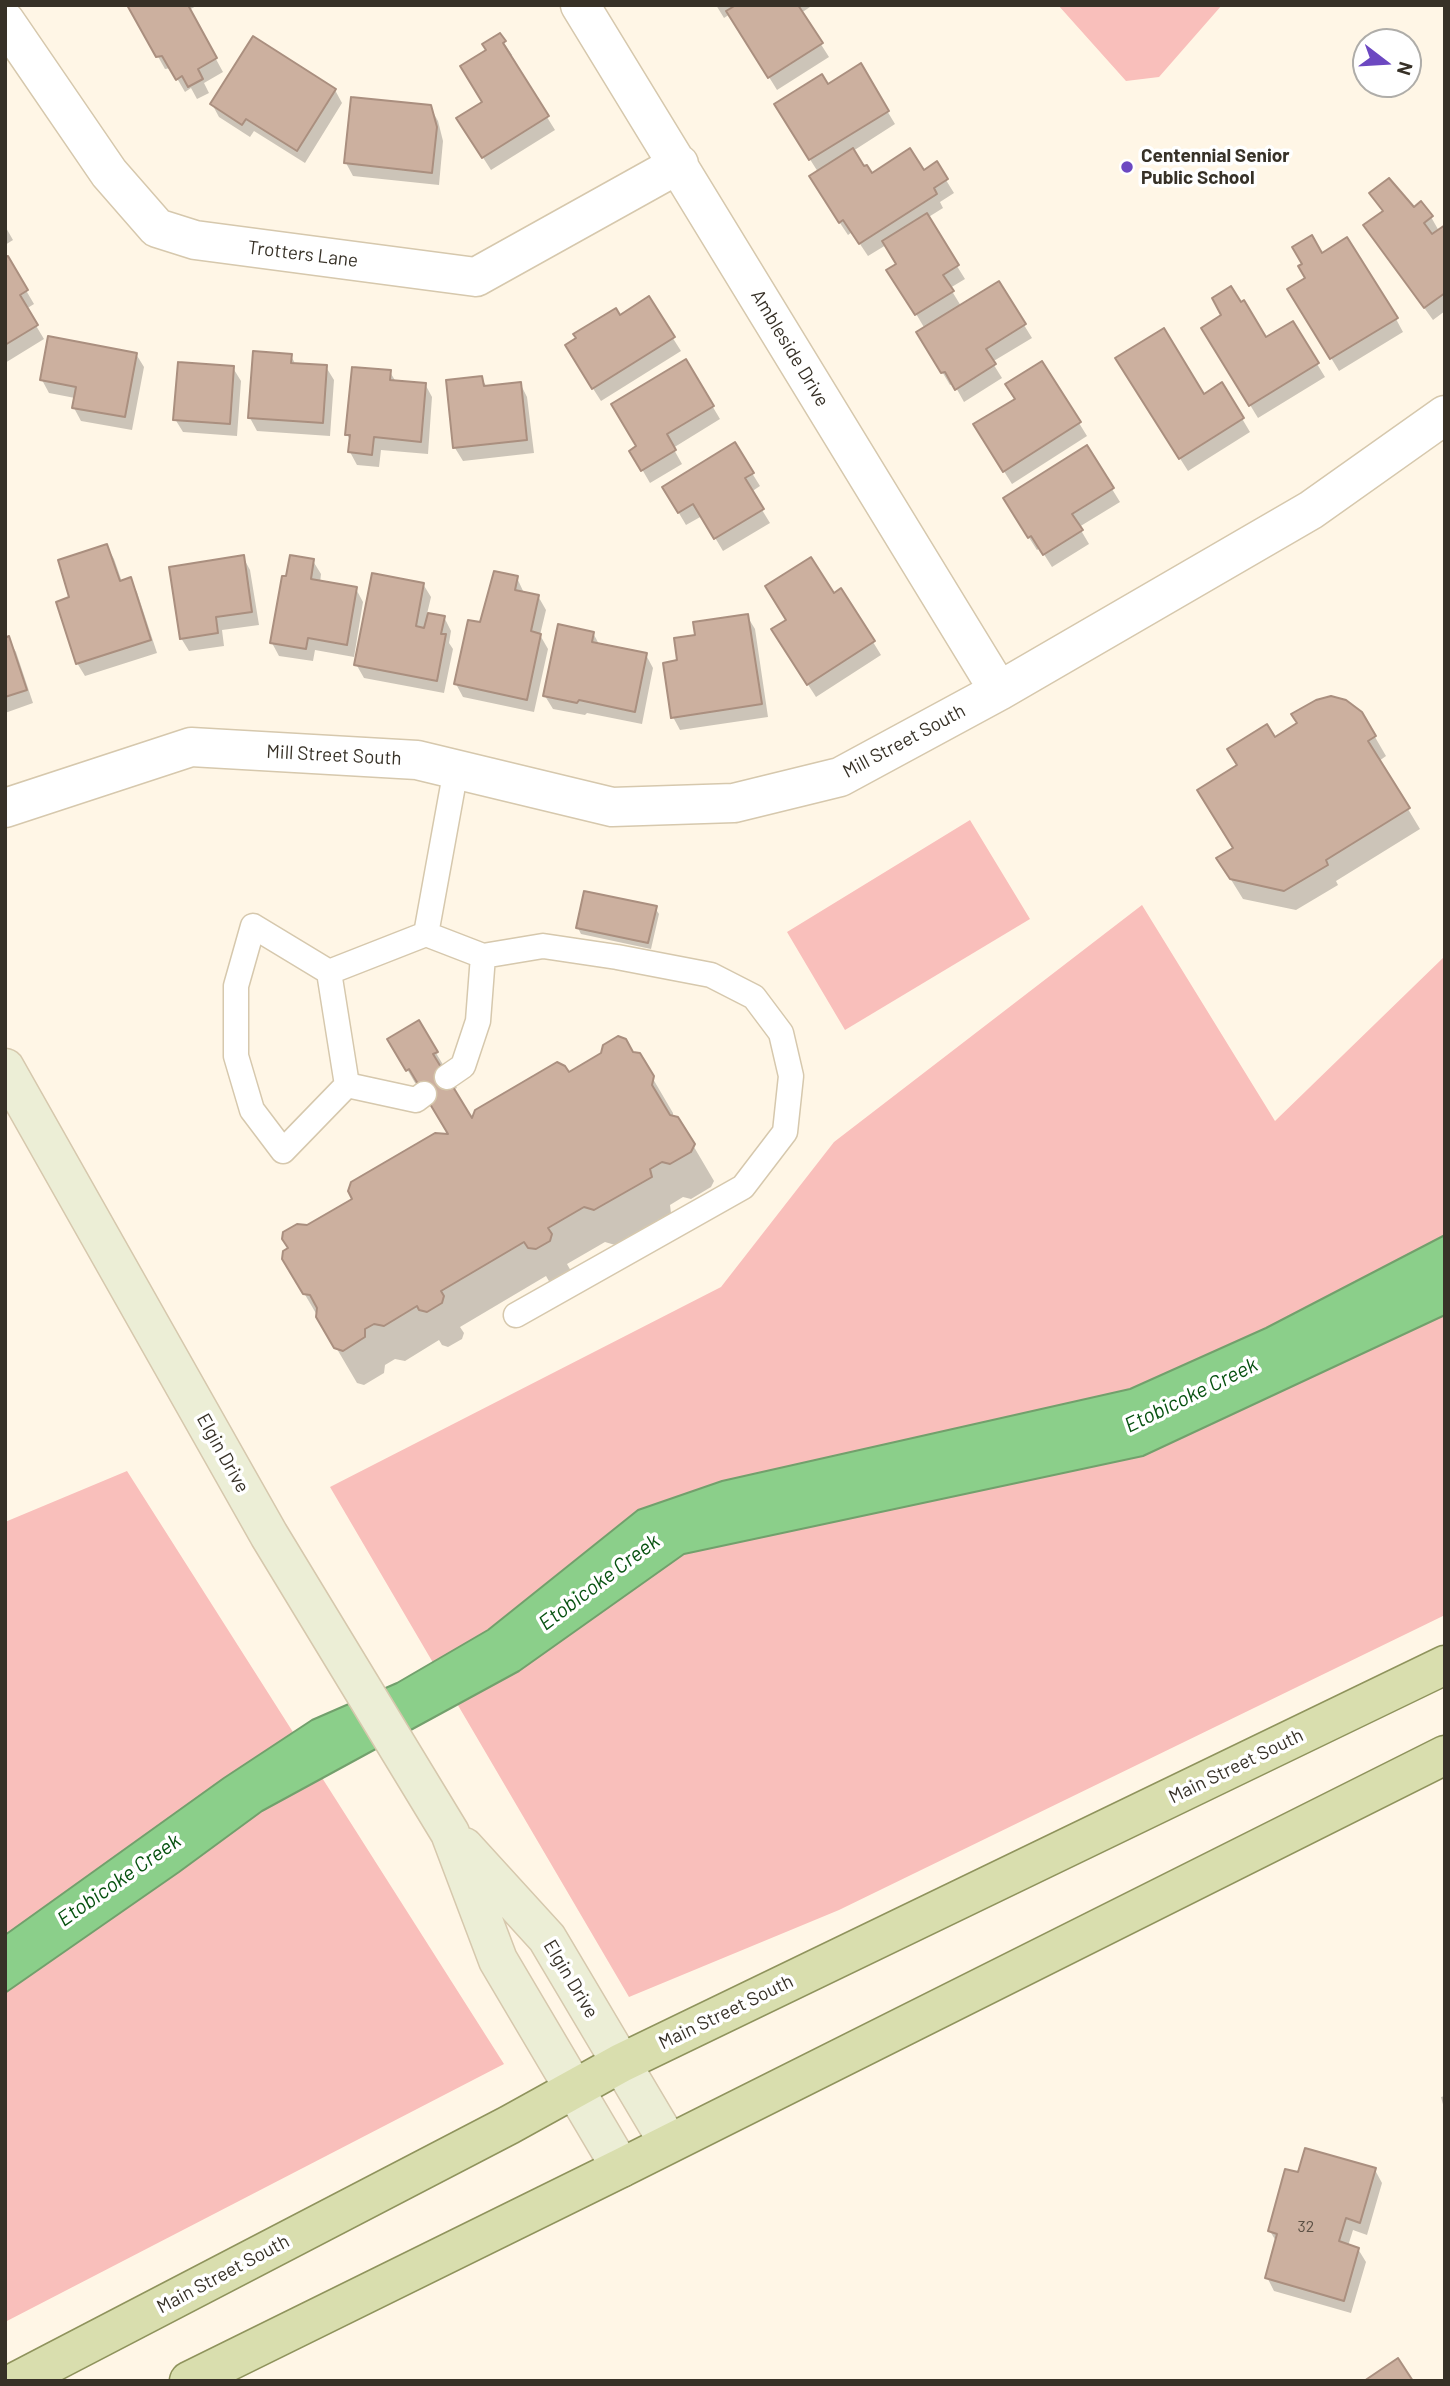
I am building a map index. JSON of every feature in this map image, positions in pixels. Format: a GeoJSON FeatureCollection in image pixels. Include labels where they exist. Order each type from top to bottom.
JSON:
{"type":"FeatureCollection","features":[{"type":"Feature","properties":{"kind":"main road","name":"Main Street South"},"geometry":{"type":"LineString","coordinates":[[17,2381],[621,2063],[1445,1665]]}},
{"type":"Feature","properties":{"kind":"main road"},"geometry":{"type":"LineString","coordinates":[[189,2381],[1445,1755]]}},
{"type":"Feature","properties":{"kind":"street","name":"Ambleside Drive"},"geometry":{"type":"LineString","coordinates":[[580,5],[999,691]]}},
{"type":"Feature","properties":{"kind":"street","name":"Trotters Lane"},"geometry":{"type":"LineString","coordinates":[[5,21],[117,182],[157,228],[195,240],[476,276],[679,164]]}},
{"type":"Feature","properties":{"kind":"street","name":"Mill Street South"},"geometry":{"type":"LineString","coordinates":[[5,808],[191,747],[417,760],[611,807],[734,803],[840,777],[999,691],[1311,510],[1445,415]]}},
{"type":"Feature","properties":{"kind":"street","name":"Elgin Drive"},"geometry":{"type":"LineString","coordinates":[[5,1068],[269,1535],[450,1833],[498,1960],[621,2168]]}},
{"type":"Feature","properties":{"kind":"street","name":"Elgin Drive"},"geometry":{"type":"LineString","coordinates":[[450,1833],[547,1938],[668,2142]]}},
{"type":"Feature","properties":{"kind":"lane"},"geometry":{"type":"LineString","coordinates":[[426,934],[456,769]]}},
{"type":"Feature","properties":{"kind":"lane"},"geometry":{"type":"LineString","coordinates":[[253,926],[329,972],[347,1085],[283,1151],[253,1110],[236,1056],[236,986],[253,926]]}},
{"type":"Feature","properties":{"kind":"lane"},"geometry":{"type":"LineString","coordinates":[[329,972],[426,934],[483,956],[542,946],[710,975],[754,997],[781,1033],[792,1076],[785,1132],[744,1187],[516,1315]]}},
{"type":"Feature","properties":{"kind":"lane"},"geometry":{"type":"LineString","coordinates":[[447,1077],[463,1066],[478,1021],[483,956]]}},
{"type":"Feature","properties":{"kind":"lane"},"geometry":{"type":"LineString","coordinates":[[347,1085],[416,1100],[424,1094]]}},
{"type":"Feature","properties":{"kind":"shaded area"},"geometry":{"type":"Polygon","coordinates":[[[1058,5],[1222,5],[1159,77],[1126,81],[1058,5]]]}},
{"type":"Feature","properties":{"kind":"shaded area"},"geometry":{"type":"Polygon","coordinates":[[[970,820],[1030,919],[845,1030],[787,932],[970,820]]]}},
{"type":"Feature","properties":{"kind":"shaded area"},"geometry":{"type":"Polygon","coordinates":[[[1142,905],[1275,1121],[1445,956],[1445,1615],[839,1910],[629,1997],[330,1487],[721,1287],[834,1142],[1142,905]]]}},
{"type":"Feature","properties":{"kind":"shaded area"},"geometry":{"type":"Polygon","coordinates":[[[127,1471],[504,2064],[5,2322],[5,1522],[127,1471]]]}},
{"type":"Feature","properties":{"kind":"water","name":"Etobicoke Creek"},"geometry":{"type":"Polygon","coordinates":[[[1445,1235],[1445,1315],[1143,1456],[684,1554],[519,1671],[262,1811],[5,1993],[5,1935],[224,1778],[312,1720],[397,1683],[488,1630],[638,1510],[722,1481],[1130,1389],[1266,1328],[1445,1235]]]}},
{"type":"Feature","properties":{"kind":"building"},"geometry":{"type":"Polygon","coordinates":[[[127,5],[188,5],[217,58],[198,69],[203,79],[188,87],[182,76],[176,80],[162,56],[156,57],[127,5]]]}},
{"type":"Feature","properties":{"kind":"building"},"geometry":{"type":"Polygon","coordinates":[[[736,5],[798,5],[823,43],[768,78],[726,11],[736,5]]]}},
{"type":"Feature","properties":{"kind":"building"},"geometry":{"type":"Polygon","coordinates":[[[500,33],[506,41],[503,43],[549,116],[482,158],[456,118],[482,102],[460,66],[486,50],[482,44],[500,33]]]}},
{"type":"Feature","properties":{"kind":"building"},"geometry":{"type":"Polygon","coordinates":[[[253,36],[336,89],[297,151],[246,119],[242,125],[210,104],[253,36]]]}},
{"type":"Feature","properties":{"kind":"building"},"geometry":{"type":"Polygon","coordinates":[[[861,63],[889,111],[809,160],[774,104],[822,74],[828,84],[861,63]]]}},
{"type":"Feature","properties":{"kind":"building"},"geometry":{"type":"Polygon","coordinates":[[[351,97],[431,105],[437,127],[432,173],[344,163],[351,97]]]}},
{"type":"Feature","properties":{"kind":"building"},"geometry":{"type":"Polygon","coordinates":[[[853,148],[864,166],[867,165],[872,173],[910,148],[924,170],[937,161],[948,179],[934,188],[937,194],[859,244],[843,220],[839,223],[809,176],[853,148]]]}},
{"type":"Feature","properties":{"kind":"building"},"geometry":{"type":"Polygon","coordinates":[[[1389,178],[1414,207],[1421,201],[1433,216],[1424,223],[1432,234],[1445,225],[1445,293],[1424,308],[1363,225],[1383,211],[1369,193],[1389,178]]]}},
{"type":"Feature","properties":{"kind":"building"},"geometry":{"type":"Polygon","coordinates":[[[927,213],[959,265],[943,275],[954,291],[915,315],[886,270],[896,264],[882,241],[927,213]]]}},
{"type":"Feature","properties":{"kind":"building"},"geometry":{"type":"Polygon","coordinates":[[[1312,235],[1322,253],[1347,237],[1398,318],[1330,359],[1287,289],[1305,278],[1298,266],[1302,264],[1292,247],[1312,235]]]}},
{"type":"Feature","properties":{"kind":"building"},"geometry":{"type":"Polygon","coordinates":[[[8,256],[28,290],[20,295],[38,325],[5,345],[5,257],[8,256]]]}},
{"type":"Feature","properties":{"kind":"building"},"geometry":{"type":"Polygon","coordinates":[[[999,281],[1026,324],[986,349],[996,364],[955,390],[945,372],[941,373],[916,332],[999,281]]]}},
{"type":"Feature","properties":{"kind":"building"},"geometry":{"type":"Polygon","coordinates":[[[1231,286],[1241,302],[1244,300],[1266,337],[1293,321],[1319,363],[1249,406],[1201,328],[1221,315],[1212,298],[1231,286]]]}},
{"type":"Feature","properties":{"kind":"building"},"geometry":{"type":"Polygon","coordinates":[[[649,296],[675,337],[592,389],[565,345],[576,338],[573,334],[616,308],[620,315],[649,296]]]}},
{"type":"Feature","properties":{"kind":"building"},"geometry":{"type":"Polygon","coordinates":[[[1164,328],[1204,394],[1222,382],[1244,418],[1179,459],[1115,358],[1164,328]]]}},
{"type":"Feature","properties":{"kind":"building"},"geometry":{"type":"Polygon","coordinates":[[[48,336],[137,353],[125,417],[72,408],[76,387],[40,380],[48,336]]]}},
{"type":"Feature","properties":{"kind":"building"},"geometry":{"type":"Polygon","coordinates":[[[253,351],[292,354],[291,363],[327,365],[323,423],[248,418],[253,351]]]}},
{"type":"Feature","properties":{"kind":"building"},"geometry":{"type":"Polygon","coordinates":[[[686,359],[714,406],[667,434],[676,450],[641,471],[629,451],[636,446],[611,404],[686,359]]]}},
{"type":"Feature","properties":{"kind":"building"},"geometry":{"type":"Polygon","coordinates":[[[1042,361],[1081,422],[1003,472],[973,424],[1015,399],[1005,384],[1042,361]]]}},
{"type":"Feature","properties":{"kind":"building"},"geometry":{"type":"Polygon","coordinates":[[[178,362],[234,366],[230,424],[173,420],[178,362]]]}},
{"type":"Feature","properties":{"kind":"building"},"geometry":{"type":"Polygon","coordinates":[[[352,367],[391,370],[390,380],[426,383],[421,442],[374,437],[372,455],[348,452],[350,435],[345,435],[352,367]]]}},
{"type":"Feature","properties":{"kind":"building"},"geometry":{"type":"Polygon","coordinates":[[[482,376],[484,386],[521,382],[527,440],[453,448],[446,380],[482,376]]]}},
{"type":"Feature","properties":{"kind":"building"},"geometry":{"type":"Polygon","coordinates":[[[735,442],[754,473],[745,478],[764,509],[714,539],[693,504],[678,513],[662,487],[735,442]]]}},
{"type":"Feature","properties":{"kind":"building"},"geometry":{"type":"Polygon","coordinates":[[[1087,445],[1114,488],[1072,514],[1083,530],[1043,555],[1031,536],[1028,538],[1003,498],[1087,445]]]}},
{"type":"Feature","properties":{"kind":"building"},"geometry":{"type":"Polygon","coordinates":[[[107,544],[120,581],[131,577],[151,640],[76,664],[56,602],[69,597],[58,560],[107,544]]]}},
{"type":"Feature","properties":{"kind":"building"},"geometry":{"type":"Polygon","coordinates":[[[244,555],[252,612],[216,617],[218,633],[180,639],[169,567],[244,555]]]}},
{"type":"Feature","properties":{"kind":"building"},"geometry":{"type":"Polygon","coordinates":[[[290,555],[314,559],[311,579],[357,587],[347,645],[308,638],[306,649],[270,643],[282,576],[286,576],[290,555]]]}},
{"type":"Feature","properties":{"kind":"building"},"geometry":{"type":"Polygon","coordinates":[[[811,557],[834,593],[841,588],[875,641],[807,685],[771,629],[786,620],[765,586],[811,557]]]}},
{"type":"Feature","properties":{"kind":"building"},"geometry":{"type":"Polygon","coordinates":[[[494,571],[518,576],[515,590],[539,595],[531,631],[541,634],[527,700],[454,684],[468,620],[480,622],[494,571]]]}},
{"type":"Feature","properties":{"kind":"building"},"geometry":{"type":"Polygon","coordinates":[[[372,573],[424,583],[416,626],[424,628],[428,613],[445,616],[441,634],[446,634],[437,681],[354,665],[372,573]]]}},
{"type":"Feature","properties":{"kind":"building"},"geometry":{"type":"Polygon","coordinates":[[[748,614],[762,704],[671,718],[663,663],[677,660],[674,638],[695,635],[693,622],[748,614]]]}},
{"type":"Feature","properties":{"kind":"building"},"geometry":{"type":"Polygon","coordinates":[[[558,624],[594,632],[592,642],[647,653],[635,712],[579,700],[577,703],[543,696],[558,624]]]}},
{"type":"Feature","properties":{"kind":"building"},"geometry":{"type":"Polygon","coordinates":[[[9,636],[27,690],[5,697],[5,638],[9,636]]]}},
{"type":"Feature","properties":{"kind":"building"},"geometry":{"type":"Polygon","coordinates":[[[1331,696],[1346,700],[1362,712],[1376,736],[1368,741],[1410,808],[1326,860],[1328,865],[1284,891],[1230,879],[1216,858],[1233,848],[1197,790],[1237,765],[1227,749],[1267,724],[1275,737],[1297,723],[1291,714],[1316,700],[1331,696]]]}},
{"type":"Feature","properties":{"kind":"building"},"geometry":{"type":"Polygon","coordinates":[[[584,891],[657,906],[648,943],[576,928],[584,891]]]}},
{"type":"Feature","properties":{"kind":"building"},"geometry":{"type":"Polygon","coordinates":[[[419,1020],[438,1052],[433,1054],[472,1118],[475,1110],[557,1062],[569,1072],[601,1053],[603,1045],[618,1036],[626,1039],[633,1052],[640,1053],[654,1076],[652,1085],[670,1115],[678,1117],[695,1144],[691,1152],[670,1164],[662,1162],[650,1169],[652,1177],[594,1210],[584,1207],[548,1228],[552,1234],[550,1241],[536,1249],[528,1248],[524,1242],[441,1291],[444,1296],[442,1303],[427,1312],[419,1310],[417,1306],[384,1326],[374,1324],[365,1329],[365,1337],[343,1351],[334,1348],[316,1317],[317,1308],[310,1295],[303,1294],[282,1259],[283,1251],[288,1248],[282,1239],[283,1232],[297,1224],[307,1225],[352,1199],[348,1191],[351,1182],[435,1133],[448,1134],[409,1069],[406,1071],[387,1039],[419,1020]]]}},
{"type":"Feature","properties":{"kind":"building"},"geometry":{"type":"Polygon","coordinates":[[[1305,2148],[1376,2168],[1360,2223],[1346,2218],[1339,2241],[1359,2248],[1344,2301],[1265,2278],[1277,2234],[1268,2231],[1285,2169],[1298,2172],[1305,2148]]]}},
{"type":"Feature","properties":{"kind":"building"},"geometry":{"type":"Polygon","coordinates":[[[1398,2358],[1413,2381],[1364,2381],[1398,2358]]]}},
{"type":"Feature","properties":{"kind":"place","name":"Centennial Senior Public School"},"geometry":{"type":"Point","coordinates":[1127,167]}}]}
